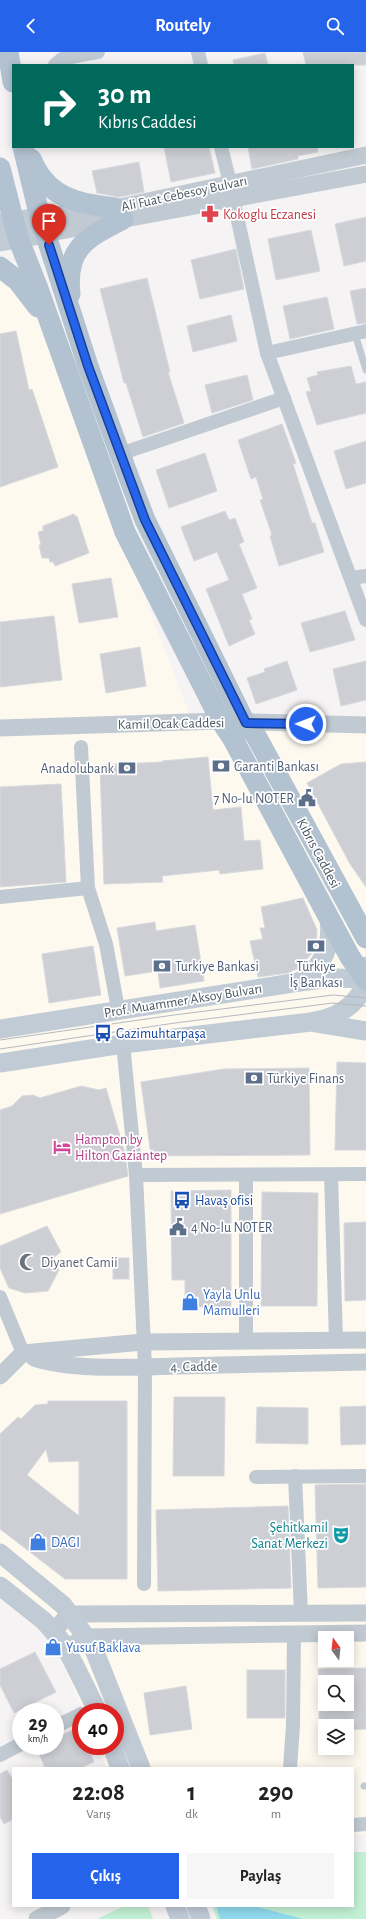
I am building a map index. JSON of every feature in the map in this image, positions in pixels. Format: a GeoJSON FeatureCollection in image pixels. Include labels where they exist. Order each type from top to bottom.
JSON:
{"type":"FeatureCollection","features":[{"type":"Feature","properties":{"kind":"main road"},"geometry":{"type":"LineString","coordinates":[[8,52],[12,76]]}},
{"type":"Feature","properties":{"kind":"main road","name":"Kıbrıs Caddesi"},"geometry":{"type":"LineString","coordinates":[[23,148],[43,226],[73,318],[120,454],[145,520],[246,723],[256,736],[365,943]]}},
{"type":"Feature","properties":{"kind":"main road"},"geometry":{"type":"LineString","coordinates":[[24,148],[42,178],[53,189],[70,199],[119,213]]}},
{"type":"Feature","properties":{"kind":"main road"},"geometry":{"type":"LineString","coordinates":[[0,168],[8,231],[38,286],[125,532],[221,721],[233,739],[350,957],[366,976],[363,988],[358,996],[343,1010],[328,1018],[311,1022],[123,1044],[0,1063]]}},
{"type":"Feature","properties":{"kind":"main road"},"geometry":{"type":"LineString","coordinates":[[73,318],[69,289],[70,268],[78,248],[119,213]]}},
{"type":"Feature","properties":{"kind":"main road"},"geometry":{"type":"LineString","coordinates":[[8,231],[43,226]]}},
{"type":"Feature","properties":{"kind":"main road"},"geometry":{"type":"LineString","coordinates":[[0,267],[18,281],[51,325]]}},
{"type":"Feature","properties":{"kind":"main road"},"geometry":{"type":"LineString","coordinates":[[299,982],[315,969],[326,953],[330,936],[329,919]]}},
{"type":"Feature","properties":{"kind":"main road","name":"Prof. Muammer Aksoy Bulvarı"},"geometry":{"type":"LineString","coordinates":[[0,1029],[118,1009],[299,982],[366,976]]}},
{"type":"Feature","properties":{"kind":"main road"},"geometry":{"type":"LineString","coordinates":[[311,1022],[366,1031]]}},
{"type":"Feature","properties":{"kind":"main road"},"geometry":{"type":"LineString","coordinates":[[0,1553],[52,1595],[69,1614],[93,1647],[141,1767]]}},
{"type":"Feature","properties":{"kind":"main road"},"geometry":{"type":"LineString","coordinates":[[0,1586],[44,1621],[66,1648],[87,1703]]}},
{"type":"Feature","properties":{"kind":"main road"},"geometry":{"type":"LineString","coordinates":[[115,1755],[120,1767]]}},
{"type":"Feature","properties":{"kind":"main road"},"geometry":{"type":"LineString","coordinates":[[175,1907],[180,1919]]}},
{"type":"Feature","properties":{"kind":"main road"},"geometry":{"type":"LineString","coordinates":[[196,1907],[201,1919]]}},
{"type":"Feature","properties":{"kind":"street"},"geometry":{"type":"LineString","coordinates":[[56,64],[62,59],[98,52]]}},
{"type":"Feature","properties":{"kind":"street"},"geometry":{"type":"LineString","coordinates":[[198,52],[202,64]]}},
{"type":"Feature","properties":{"kind":"street"},"geometry":{"type":"LineString","coordinates":[[221,148],[267,353],[366,620]]}},
{"type":"Feature","properties":{"kind":"street","name":"Ali Fuat Cebesoy Bulvarı"},"geometry":{"type":"LineString","coordinates":[[43,226],[232,191],[366,155]]}},
{"type":"Feature","properties":{"kind":"street"},"geometry":{"type":"LineString","coordinates":[[232,191],[366,174]]}},
{"type":"Feature","properties":{"kind":"street"},"geometry":{"type":"LineString","coordinates":[[267,353],[360,333]]}},
{"type":"Feature","properties":{"kind":"street"},"geometry":{"type":"LineString","coordinates":[[120,454],[284,398]]}},
{"type":"Feature","properties":{"kind":"street"},"geometry":{"type":"LineString","coordinates":[[351,578],[366,576]]}},
{"type":"Feature","properties":{"kind":"street","name":"Kamil Ocak Caddesi"},"geometry":{"type":"LineString","coordinates":[[0,728],[221,721],[246,723],[366,725]]}},
{"type":"Feature","properties":{"kind":"street"},"geometry":{"type":"LineString","coordinates":[[81,747],[88,888],[106,944],[118,1009]]}},
{"type":"Feature","properties":{"kind":"street"},"geometry":{"type":"LineString","coordinates":[[0,897],[88,888]]}},
{"type":"Feature","properties":{"kind":"street"},"geometry":{"type":"LineString","coordinates":[[123,1044],[136,1175],[145,1367],[144,1584]]}},
{"type":"Feature","properties":{"kind":"street"},"geometry":{"type":"LineString","coordinates":[[331,1174],[336,1340]]}},
{"type":"Feature","properties":{"kind":"street"},"geometry":{"type":"LineString","coordinates":[[136,1175],[366,1174]]}},
{"type":"Feature","properties":{"kind":"street"},"geometry":{"type":"LineString","coordinates":[[246,1175],[246,1341]]}},
{"type":"Feature","properties":{"kind":"street"},"geometry":{"type":"LineString","coordinates":[[0,1297],[23,1353]]}},
{"type":"Feature","properties":{"kind":"street"},"geometry":{"type":"LineString","coordinates":[[0,1376],[23,1353],[143,1342],[366,1340]]}},
{"type":"Feature","properties":{"kind":"street","name":"4. Cadde"},"geometry":{"type":"LineString","coordinates":[[23,1353],[42,1360],[86,1366],[145,1367],[366,1362]]}},
{"type":"Feature","properties":{"kind":"street"},"geometry":{"type":"LineString","coordinates":[[295,1476],[301,1613]]}},
{"type":"Feature","properties":{"kind":"street"},"geometry":{"type":"LineString","coordinates":[[256,1477],[366,1476]]}},
{"type":"Feature","properties":{"kind":"street"},"geometry":{"type":"LineString","coordinates":[[53,1632],[69,1614],[366,1613]]}},
{"type":"Feature","properties":{"kind":"street"},"geometry":{"type":"LineString","coordinates":[[290,1767],[293,1725],[294,1633]]}},
{"type":"Feature","properties":{"kind":"street"},"geometry":{"type":"LineString","coordinates":[[66,1648],[86,1637],[366,1633]]}},
{"type":"Feature","properties":{"kind":"street"},"geometry":{"type":"LineString","coordinates":[[0,1755],[12,1749]]}},
{"type":"Feature","properties":{"kind":"street"},"geometry":{"type":"LineString","coordinates":[[354,1825],[366,1824]]}},
{"type":"Feature","properties":{"kind":"street"},"geometry":{"type":"LineString","coordinates":[[37,1919],[60,1907]]}},
{"type":"Feature","properties":{"kind":"lane"},"geometry":{"type":"LineString","coordinates":[[360,333],[366,370]]}},
{"type":"Feature","properties":{"kind":"shaded area"},"geometry":{"type":"Polygon","coordinates":[[[16,263],[191,718],[366,719],[366,1834],[354,1835],[354,1767],[106,1767],[101,1755],[124,1755],[124,1703],[79,1703],[55,1644],[0,1599],[0,265],[16,263]]]}},
{"type":"Feature","properties":{"kind":"green space"},"geometry":{"type":"Polygon","coordinates":[[[354,1852],[366,1852],[366,1919],[217,1919],[212,1907],[354,1907],[354,1852]]]}},
{"type":"Feature","properties":{"kind":"green space"},"geometry":{"type":"Polygon","coordinates":[[[122,1907],[148,1907],[153,1919],[97,1919],[122,1907]]]}},
{"type":"Feature","properties":{"kind":"water"},"geometry":{"type":"Polygon","coordinates":[[[216,1907],[258,1907],[303,1919],[220,1919],[216,1907]]]}},
{"type":"Feature","properties":{"kind":"building"},"geometry":{"type":"Polygon","coordinates":[[[303,52],[366,52],[366,65],[306,64],[303,52]]]}},
{"type":"Feature","properties":{"kind":"building"},"geometry":{"type":"Polygon","coordinates":[[[265,53],[268,64],[234,64],[233,60],[265,53]]]}},
{"type":"Feature","properties":{"kind":"building"},"geometry":{"type":"Polygon","coordinates":[[[164,148],[209,148],[215,173],[171,182],[164,148]]]}},
{"type":"Feature","properties":{"kind":"building"},"geometry":{"type":"Polygon","coordinates":[[[248,148],[317,148],[318,152],[298,156],[298,159],[252,169],[248,148]]]}},
{"type":"Feature","properties":{"kind":"building"},"geometry":{"type":"Polygon","coordinates":[[[139,162],[144,192],[119,197],[97,193],[92,171],[139,162]]]}},
{"type":"Feature","properties":{"kind":"building"},"geometry":{"type":"Polygon","coordinates":[[[366,217],[366,261],[344,266],[335,224],[366,217]]]}},
{"type":"Feature","properties":{"kind":"building"},"geometry":{"type":"Polygon","coordinates":[[[311,230],[320,271],[276,280],[268,239],[311,230]]]}},
{"type":"Feature","properties":{"kind":"building"},"geometry":{"type":"Polygon","coordinates":[[[236,249],[244,289],[200,299],[191,260],[236,249]]]}},
{"type":"Feature","properties":{"kind":"building"},"geometry":{"type":"Polygon","coordinates":[[[147,278],[170,372],[168,372],[184,423],[143,437],[126,383],[124,383],[100,289],[147,278]]]}},
{"type":"Feature","properties":{"kind":"building"},"geometry":{"type":"Polygon","coordinates":[[[366,288],[366,323],[357,324],[350,291],[366,288]]]}},
{"type":"Feature","properties":{"kind":"building"},"geometry":{"type":"Polygon","coordinates":[[[327,297],[334,329],[290,339],[283,306],[327,297]]]}},
{"type":"Feature","properties":{"kind":"building"},"geometry":{"type":"Polygon","coordinates":[[[231,315],[237,341],[193,352],[187,326],[231,315]]]}},
{"type":"Feature","properties":{"kind":"building"},"geometry":{"type":"Polygon","coordinates":[[[16,331],[29,390],[32,389],[58,467],[0,487],[0,334],[16,331]]]}},
{"type":"Feature","properties":{"kind":"building"},"geometry":{"type":"Polygon","coordinates":[[[351,366],[356,384],[366,382],[366,413],[317,425],[306,392],[311,391],[307,378],[318,375],[317,372],[351,366]]]}},
{"type":"Feature","properties":{"kind":"building"},"geometry":{"type":"Polygon","coordinates":[[[247,375],[253,400],[212,413],[205,385],[247,375]]]}},
{"type":"Feature","properties":{"kind":"building"},"geometry":{"type":"Polygon","coordinates":[[[282,424],[296,463],[293,464],[312,523],[315,523],[324,552],[279,566],[270,536],[272,535],[260,500],[263,499],[256,477],[251,479],[238,440],[282,424]]]}},
{"type":"Feature","properties":{"kind":"building"},"geometry":{"type":"Polygon","coordinates":[[[366,441],[366,483],[346,489],[334,451],[366,441]]]}},
{"type":"Feature","properties":{"kind":"building"},"geometry":{"type":"Polygon","coordinates":[[[205,453],[217,491],[169,508],[156,470],[205,453]]]}},
{"type":"Feature","properties":{"kind":"building"},"geometry":{"type":"Polygon","coordinates":[[[225,511],[229,520],[235,518],[244,542],[239,544],[257,588],[242,594],[252,619],[249,620],[255,634],[229,646],[206,589],[229,580],[217,552],[194,561],[181,527],[225,511]]]}},
{"type":"Feature","properties":{"kind":"building"},"geometry":{"type":"Polygon","coordinates":[[[74,514],[77,516],[89,553],[55,566],[53,562],[50,562],[49,558],[42,558],[38,532],[43,531],[43,526],[74,514]]]}},
{"type":"Feature","properties":{"kind":"building"},"geometry":{"type":"Polygon","coordinates":[[[111,578],[118,617],[79,623],[72,584],[111,578]]]}},
{"type":"Feature","properties":{"kind":"building"},"geometry":{"type":"Polygon","coordinates":[[[345,611],[355,640],[310,652],[301,623],[345,611]]]}},
{"type":"Feature","properties":{"kind":"building"},"geometry":{"type":"Polygon","coordinates":[[[54,616],[62,680],[0,687],[0,622],[54,616]]]}},
{"type":"Feature","properties":{"kind":"building"},"geometry":{"type":"Polygon","coordinates":[[[140,647],[146,686],[106,693],[100,654],[140,647]]]}},
{"type":"Feature","properties":{"kind":"building"},"geometry":{"type":"Polygon","coordinates":[[[287,661],[297,690],[256,704],[247,678],[265,672],[264,669],[287,661]]]}},
{"type":"Feature","properties":{"kind":"building"},"geometry":{"type":"Polygon","coordinates":[[[366,661],[366,700],[341,706],[333,669],[366,661]]]}},
{"type":"Feature","properties":{"kind":"building"},"geometry":{"type":"Polygon","coordinates":[[[208,757],[213,810],[241,807],[244,841],[260,840],[263,869],[220,874],[219,870],[162,876],[163,882],[104,884],[100,765],[162,762],[208,757]]]}},
{"type":"Feature","properties":{"kind":"building"},"geometry":{"type":"Polygon","coordinates":[[[366,762],[366,887],[350,864],[307,783],[341,764],[366,762]]]}},
{"type":"Feature","properties":{"kind":"building"},"geometry":{"type":"Polygon","coordinates":[[[61,784],[66,882],[0,887],[0,787],[61,784]]]}},
{"type":"Feature","properties":{"kind":"building"},"geometry":{"type":"Polygon","coordinates":[[[303,898],[317,930],[314,951],[299,968],[288,973],[258,977],[250,941],[263,939],[260,928],[265,928],[261,907],[303,898]]]}},
{"type":"Feature","properties":{"kind":"building"},"geometry":{"type":"Polygon","coordinates":[[[155,922],[156,931],[195,925],[204,981],[160,988],[158,971],[125,976],[117,928],[155,922]]]}},
{"type":"Feature","properties":{"kind":"building"},"geometry":{"type":"Polygon","coordinates":[[[93,946],[101,995],[49,1003],[42,954],[93,946]]]}},
{"type":"Feature","properties":{"kind":"building"},"geometry":{"type":"Polygon","coordinates":[[[337,1062],[366,1063],[366,1150],[335,1150],[337,1062]]]}},
{"type":"Feature","properties":{"kind":"building"},"geometry":{"type":"Polygon","coordinates":[[[309,1068],[310,1155],[151,1156],[141,1082],[224,1069],[309,1068]]]}},
{"type":"Feature","properties":{"kind":"building","name":"Hampton by Hilton Gaziantep"},"geometry":{"type":"Polygon","coordinates":[[[81,1086],[99,1090],[106,1088],[125,1153],[128,1176],[0,1214],[0,1110],[12,1106],[22,1096],[33,1095],[40,1098],[81,1086]]]}},
{"type":"Feature","properties":{"kind":"building"},"geometry":{"type":"Polygon","coordinates":[[[231,1190],[231,1307],[185,1307],[185,1280],[172,1280],[171,1191],[231,1190]]]}},
{"type":"Feature","properties":{"kind":"building"},"geometry":{"type":"Polygon","coordinates":[[[262,1192],[318,1193],[317,1306],[261,1306],[262,1192]]]}},
{"type":"Feature","properties":{"kind":"building"},"geometry":{"type":"Polygon","coordinates":[[[366,1222],[366,1300],[345,1301],[344,1223],[366,1222]]]}},
{"type":"Feature","properties":{"kind":"building","name":"Diyanet Camii"},"geometry":{"type":"Polygon","coordinates":[[[47,1226],[61,1252],[54,1257],[59,1270],[48,1291],[25,1293],[9,1288],[0,1268],[0,1246],[47,1226]]]}},
{"type":"Feature","properties":{"kind":"building"},"geometry":{"type":"Polygon","coordinates":[[[113,1258],[129,1258],[129,1279],[113,1279],[113,1258]]]}},
{"type":"Feature","properties":{"kind":"building"},"geometry":{"type":"Polygon","coordinates":[[[174,1397],[225,1397],[224,1476],[173,1476],[174,1397]]]}},
{"type":"Feature","properties":{"kind":"building"},"geometry":{"type":"Polygon","coordinates":[[[48,1401],[127,1401],[127,1579],[65,1579],[0,1529],[0,1434],[18,1417],[21,1419],[35,1405],[48,1404],[48,1401]],[[46,1449],[27,1475],[79,1516],[79,1461],[49,1462],[46,1449]]]}},
{"type":"Feature","properties":{"kind":"building"},"geometry":{"type":"Polygon","coordinates":[[[366,1406],[366,1444],[341,1445],[340,1407],[366,1406]]]}},
{"type":"Feature","properties":{"kind":"building"},"geometry":{"type":"Polygon","coordinates":[[[257,1407],[308,1408],[308,1444],[256,1443],[257,1407]]]}},
{"type":"Feature","properties":{"kind":"building","name":"Şehitkamil Sanat Merkezi"},"geometry":{"type":"Polygon","coordinates":[[[366,1484],[366,1587],[318,1588],[315,1485],[366,1484]]]}},
{"type":"Feature","properties":{"kind":"building"},"geometry":{"type":"Polygon","coordinates":[[[288,1506],[291,1588],[158,1591],[156,1510],[288,1506]]]}},
{"type":"Feature","properties":{"kind":"building"},"geometry":{"type":"Polygon","coordinates":[[[35,1652],[56,1692],[34,1703],[12,1703],[12,1709],[0,1685],[0,1669],[35,1652]]]}},
{"type":"Feature","properties":{"kind":"building"},"geometry":{"type":"Polygon","coordinates":[[[366,1668],[366,1729],[354,1730],[354,1719],[319,1719],[319,1711],[354,1711],[354,1675],[318,1675],[318,1669],[366,1668]]]}},
{"type":"Feature","properties":{"kind":"building"},"geometry":{"type":"Polygon","coordinates":[[[247,1670],[285,1670],[285,1718],[247,1718],[247,1670]]]}},
{"type":"Feature","properties":{"kind":"building"},"geometry":{"type":"Polygon","coordinates":[[[186,1686],[192,1729],[150,1735],[144,1693],[186,1686]]]}},
{"type":"Feature","properties":{"kind":"building"},"geometry":{"type":"Polygon","coordinates":[[[72,1730],[72,1755],[91,1755],[94,1762],[82,1767],[45,1767],[40,1755],[64,1755],[64,1734],[72,1730]]]}},
{"type":"Feature","properties":{"kind":"building"},"geometry":{"type":"Polygon","coordinates":[[[7,1770],[12,1778],[12,1820],[4,1824],[0,1817],[0,1774],[7,1770]]]}},
{"type":"Feature","properties":{"kind":"tram line"},"geometry":{"type":"LineString","coordinates":[[0,1040],[174,1015],[333,995],[366,998]]}},
{"type":"Feature","properties":{"kind":"tram line"},"geometry":{"type":"LineString","coordinates":[[0,1049],[175,1023],[333,1003],[366,1006]]}},
{"type":"Feature","properties":{"kind":"place","name":"Kokoglu Eczanesi"},"geometry":{"type":"Point","coordinates":[210,214]}},
{"type":"Feature","properties":{"kind":"place","name":"Garanti Bankası"},"geometry":{"type":"Point","coordinates":[221,766]}},
{"type":"Feature","properties":{"kind":"place","name":"Anadolubank"},"geometry":{"type":"Point","coordinates":[127,768]}},
{"type":"Feature","properties":{"kind":"place","name":"7 No-lu NOTER"},"geometry":{"type":"Point","coordinates":[307,798]}},
{"type":"Feature","properties":{"kind":"place","name":"Türkiye İş Bankası"},"geometry":{"type":"Point","coordinates":[316,946]}},
{"type":"Feature","properties":{"kind":"place","name":"Turkiye Bankasi"},"geometry":{"type":"Point","coordinates":[162,966]}},
{"type":"Feature","properties":{"kind":"place","name":"Gazimuhtarpaşa"},"geometry":{"type":"Point","coordinates":[103,1033]}},
{"type":"Feature","properties":{"kind":"place","name":"Türkiye Finans"},"geometry":{"type":"Point","coordinates":[254,1078]}},
{"type":"Feature","properties":{"kind":"place","name":"Hampton by Hilton Gaziantep"},"geometry":{"type":"Point","coordinates":[62,1147]}},
{"type":"Feature","properties":{"kind":"place","name":"Havaş ofisi"},"geometry":{"type":"Point","coordinates":[182,1200]}},
{"type":"Feature","properties":{"kind":"place","name":"4 No-lu NOTER"},"geometry":{"type":"Point","coordinates":[178,1227]}},
{"type":"Feature","properties":{"kind":"place","name":"Diyanet Camii"},"geometry":{"type":"Point","coordinates":[28,1262]}},
{"type":"Feature","properties":{"kind":"place","name":"Yayla Unlu Mamulleri"},"geometry":{"type":"Point","coordinates":[190,1302]}},
{"type":"Feature","properties":{"kind":"place","name":"Şehitkamil Sanat Merkezi"},"geometry":{"type":"Point","coordinates":[341,1535]}},
{"type":"Feature","properties":{"kind":"place","name":"DAGI"},"geometry":{"type":"Point","coordinates":[38,1542]}},
{"type":"Feature","properties":{"kind":"place","name":"Yusuf Baklava"},"geometry":{"type":"Point","coordinates":[53,1647]}},
{"type":"Feature","properties":{"kind":"route"},"geometry":{"type":"LineString","coordinates":[[49,245],[88,366],[145,520],[246,723],[306,724]]}}]}
